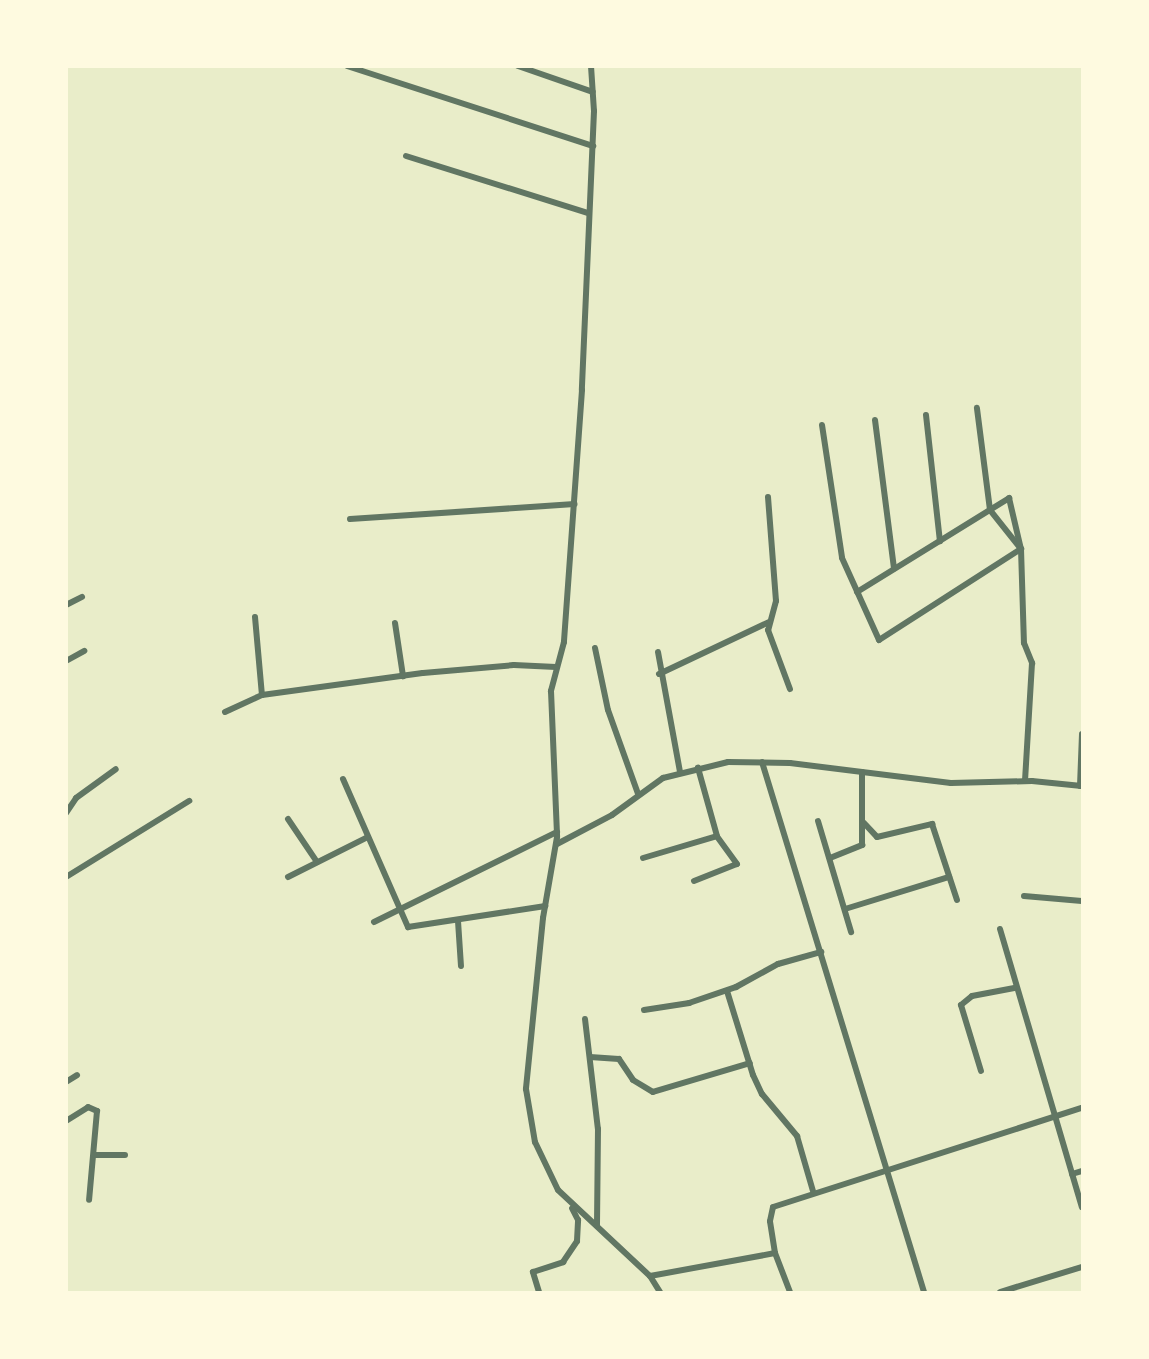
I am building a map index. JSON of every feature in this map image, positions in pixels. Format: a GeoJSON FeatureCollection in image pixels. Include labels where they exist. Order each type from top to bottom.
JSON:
{"type":"FeatureCollection","features":[{"type":"Feature","properties":{"kind":"street"},"geometry":{"type":"LineString","coordinates":[[347,66],[593,146]]}},
{"type":"Feature","properties":{"kind":"street"},"geometry":{"type":"LineString","coordinates":[[518,66],[593,92]]}},
{"type":"Feature","properties":{"kind":"street"},"geometry":{"type":"LineString","coordinates":[[539,1293],[533,1272],[563,1262],[571,1253],[579,1231],[570,1205],[535,1142],[526,1089],[526,1059],[545,906],[557,844],[550,726],[556,667],[564,642],[574,504],[593,146],[591,66]]}},
{"type":"Feature","properties":{"kind":"street"},"geometry":{"type":"LineString","coordinates":[[406,156],[588,213]]}},
{"type":"Feature","properties":{"kind":"street"},"geometry":{"type":"LineString","coordinates":[[977,408],[990,510],[1021,549]]}},
{"type":"Feature","properties":{"kind":"street"},"geometry":{"type":"LineString","coordinates":[[926,415],[940,541]]}},
{"type":"Feature","properties":{"kind":"street"},"geometry":{"type":"LineString","coordinates":[[875,419],[894,569]]}},
{"type":"Feature","properties":{"kind":"street"},"geometry":{"type":"LineString","coordinates":[[822,425],[842,558],[880,640],[1021,549]]}},
{"type":"Feature","properties":{"kind":"street"},"geometry":{"type":"LineString","coordinates":[[768,497],[776,601],[769,622],[769,638],[790,689]]}},
{"type":"Feature","properties":{"kind":"street"},"geometry":{"type":"LineString","coordinates":[[857,592],[1009,498],[1021,549],[1024,643],[1031,663],[1025,781]]}},
{"type":"Feature","properties":{"kind":"street"},"geometry":{"type":"LineString","coordinates":[[351,519],[574,504]]}},
{"type":"Feature","properties":{"kind":"street"},"geometry":{"type":"LineString","coordinates":[[66,605],[82,597]]}},
{"type":"Feature","properties":{"kind":"street"},"geometry":{"type":"LineString","coordinates":[[255,617],[262,695]]}},
{"type":"Feature","properties":{"kind":"street"},"geometry":{"type":"LineString","coordinates":[[659,674],[769,622]]}},
{"type":"Feature","properties":{"kind":"street"},"geometry":{"type":"LineString","coordinates":[[395,623],[403,676]]}},
{"type":"Feature","properties":{"kind":"street"},"geometry":{"type":"LineString","coordinates":[[595,648],[607,710],[638,794]]}},
{"type":"Feature","properties":{"kind":"street"},"geometry":{"type":"LineString","coordinates":[[66,662],[84,651]]}},
{"type":"Feature","properties":{"kind":"street"},"geometry":{"type":"LineString","coordinates":[[657,652],[659,674],[680,772]]}},
{"type":"Feature","properties":{"kind":"street"},"geometry":{"type":"LineString","coordinates":[[225,712],[262,695],[491,666],[556,667]]}},
{"type":"Feature","properties":{"kind":"street"},"geometry":{"type":"LineString","coordinates":[[557,844],[612,815],[638,794],[680,772],[698,768],[762,762],[951,783],[1025,781],[1081,786],[1083,734]]}},
{"type":"Feature","properties":{"kind":"street"},"geometry":{"type":"LineString","coordinates":[[762,762],[924,1293]]}},
{"type":"Feature","properties":{"kind":"street"},"geometry":{"type":"LineString","coordinates":[[694,881],[737,864],[718,836],[698,768]]}},
{"type":"Feature","properties":{"kind":"street"},"geometry":{"type":"LineString","coordinates":[[66,813],[76,799],[116,769]]}},
{"type":"Feature","properties":{"kind":"street"},"geometry":{"type":"LineString","coordinates":[[830,858],[862,845],[862,772]]}},
{"type":"Feature","properties":{"kind":"street"},"geometry":{"type":"LineString","coordinates":[[343,779],[408,927],[545,906]]}},
{"type":"Feature","properties":{"kind":"street"},"geometry":{"type":"LineString","coordinates":[[66,877],[189,801]]}},
{"type":"Feature","properties":{"kind":"street"},"geometry":{"type":"LineString","coordinates":[[288,819],[317,862]]}},
{"type":"Feature","properties":{"kind":"street"},"geometry":{"type":"LineString","coordinates":[[818,821],[851,932]]}},
{"type":"Feature","properties":{"kind":"street"},"geometry":{"type":"LineString","coordinates":[[864,823],[877,837],[932,824],[957,900]]}},
{"type":"Feature","properties":{"kind":"street"},"geometry":{"type":"LineString","coordinates":[[374,922],[557,832]]}},
{"type":"Feature","properties":{"kind":"street"},"geometry":{"type":"LineString","coordinates":[[643,858],[718,836]]}},
{"type":"Feature","properties":{"kind":"street"},"geometry":{"type":"LineString","coordinates":[[288,877],[368,837]]}},
{"type":"Feature","properties":{"kind":"street"},"geometry":{"type":"LineString","coordinates":[[845,909],[949,877]]}},
{"type":"Feature","properties":{"kind":"street"},"geometry":{"type":"LineString","coordinates":[[1024,896],[1083,901]]}},
{"type":"Feature","properties":{"kind":"street"},"geometry":{"type":"LineString","coordinates":[[458,921],[461,966]]}},
{"type":"Feature","properties":{"kind":"street"},"geometry":{"type":"LineString","coordinates":[[1000,929],[1014,988],[1083,1207]]}},
{"type":"Feature","properties":{"kind":"street"},"geometry":{"type":"LineString","coordinates":[[644,1010],[689,1003],[727,990],[778,964],[821,952]]}},
{"type":"Feature","properties":{"kind":"street"},"geometry":{"type":"LineString","coordinates":[[981,1072],[961,1004],[972,996],[1014,988]]}},
{"type":"Feature","properties":{"kind":"street"},"geometry":{"type":"LineString","coordinates":[[727,990],[762,1094],[797,1136],[813,1191]]}},
{"type":"Feature","properties":{"kind":"street"},"geometry":{"type":"LineString","coordinates":[[585,1019],[598,1129],[597,1225]]}},
{"type":"Feature","properties":{"kind":"street"},"geometry":{"type":"LineString","coordinates":[[590,1058],[619,1059],[633,1080],[653,1092],[750,1063]]}},
{"type":"Feature","properties":{"kind":"street"},"geometry":{"type":"LineString","coordinates":[[66,1082],[77,1075]]}},
{"type":"Feature","properties":{"kind":"street"},"geometry":{"type":"LineString","coordinates":[[66,1122],[88,1107],[96,1108],[95,1155],[89,1200]]}},
{"type":"Feature","properties":{"kind":"street"},"geometry":{"type":"LineString","coordinates":[[790,1293],[775,1253],[770,1212],[813,1191],[1083,1108]]}},
{"type":"Feature","properties":{"kind":"street"},"geometry":{"type":"LineString","coordinates":[[95,1155],[125,1155]]}},
{"type":"Feature","properties":{"kind":"street"},"geometry":{"type":"LineString","coordinates":[[1072,1174],[1083,1171]]}},
{"type":"Feature","properties":{"kind":"street"},"geometry":{"type":"LineString","coordinates":[[570,1205],[597,1225],[650,1276],[660,1293]]}},
{"type":"Feature","properties":{"kind":"street"},"geometry":{"type":"LineString","coordinates":[[650,1276],[775,1253]]}},
{"type":"Feature","properties":{"kind":"street"},"geometry":{"type":"LineString","coordinates":[[1000,1293],[1083,1267]]}}]}
